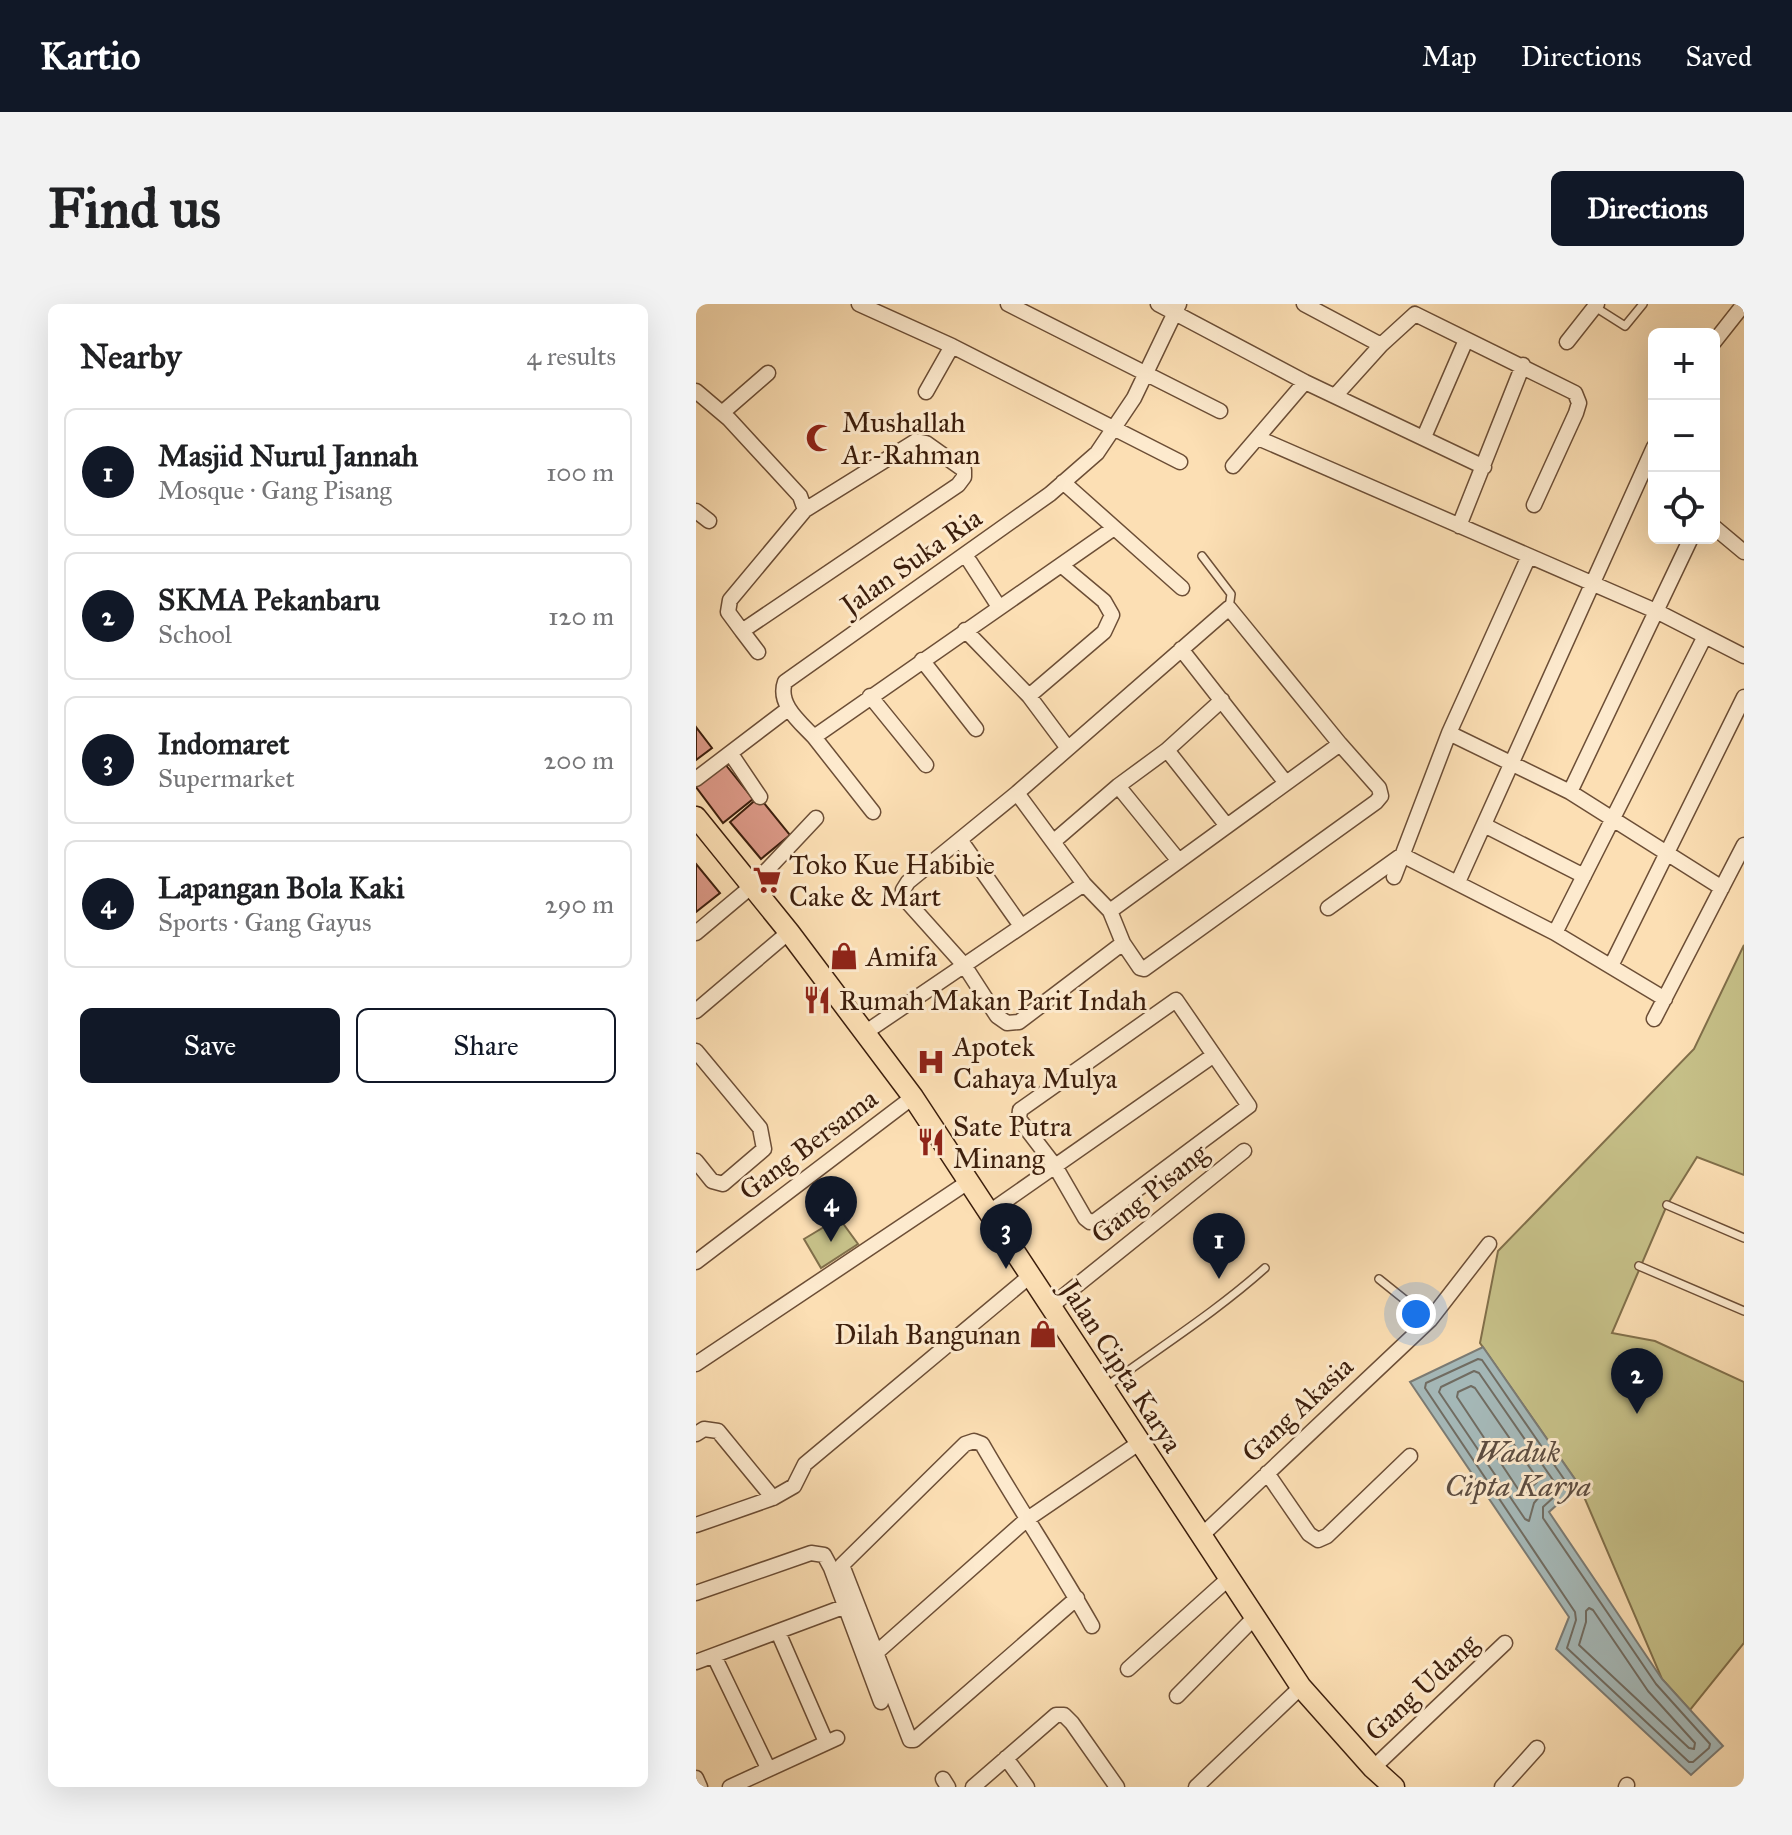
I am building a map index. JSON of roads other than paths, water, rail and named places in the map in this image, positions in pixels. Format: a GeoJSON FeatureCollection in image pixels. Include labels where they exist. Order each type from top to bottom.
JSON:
{"type":"FeatureCollection","features":[{"type":"Feature","properties":{"kind":"main road","name":"Jalan Cipta Karya"},"geometry":{"type":"LineString","coordinates":[[696,817],[789,932],[913,1097],[1301,1687],[1373,1768],[1394,1787]]}},
{"type":"Feature","properties":{"kind":"street"},"geometry":{"type":"LineString","coordinates":[[859,304],[952,346],[1180,462]]}},
{"type":"Feature","properties":{"kind":"street"},"geometry":{"type":"LineString","coordinates":[[1008,304],[1220,411]]}},
{"type":"Feature","properties":{"kind":"street"},"geometry":{"type":"LineString","coordinates":[[1158,304],[1176,308],[1305,382],[1484,467]]}},
{"type":"Feature","properties":{"kind":"street"},"geometry":{"type":"LineString","coordinates":[[1304,304],[1381,345]]}},
{"type":"Feature","properties":{"kind":"street"},"geometry":{"type":"LineString","coordinates":[[1720,334],[1744,304]]}},
{"type":"Feature","properties":{"kind":"street"},"geometry":{"type":"LineString","coordinates":[[1567,342],[1596,305]]}},
{"type":"Feature","properties":{"kind":"street"},"geometry":{"type":"LineString","coordinates":[[1114,428],[1134,398],[1176,308]]}},
{"type":"Feature","properties":{"kind":"street"},"geometry":{"type":"LineString","coordinates":[[1335,396],[1417,309],[1466,340],[1523,365],[1575,393],[1579,403],[1534,505]]}},
{"type":"Feature","properties":{"kind":"street"},"geometry":{"type":"LineString","coordinates":[[1424,437],[1466,340]]}},
{"type":"Feature","properties":{"kind":"street"},"geometry":{"type":"LineString","coordinates":[[926,392],[952,346]]}},
{"type":"Feature","properties":{"kind":"street"},"geometry":{"type":"LineString","coordinates":[[1459,526],[1523,365]]}},
{"type":"Feature","properties":{"kind":"street"},"geometry":{"type":"LineString","coordinates":[[722,413],[768,373]]}},
{"type":"Feature","properties":{"kind":"street"},"geometry":{"type":"LineString","coordinates":[[1233,466],[1305,382]]}},
{"type":"Feature","properties":{"kind":"street"},"geometry":{"type":"LineString","coordinates":[[696,391],[722,413],[800,496],[805,510]]}},
{"type":"Feature","properties":{"kind":"street","name":"Jalan Suka Ria"},"geometry":{"type":"LineString","coordinates":[[788,709],[782,691],[785,682],[1064,481],[1097,453],[1114,428]]}},
{"type":"Feature","properties":{"kind":"street"},"geometry":{"type":"LineString","coordinates":[[1258,438],[1658,612],[1744,656]]}},
{"type":"Feature","properties":{"kind":"street"},"geometry":{"type":"LineString","coordinates":[[742,631],[958,485],[964,477],[964,470],[926,443],[916,441],[805,510],[730,600],[728,612],[742,631],[758,652]]}},
{"type":"Feature","properties":{"kind":"street"},"geometry":{"type":"LineString","coordinates":[[1458,882],[1648,460]]}},
{"type":"Feature","properties":{"kind":"street"},"geometry":{"type":"LineString","coordinates":[[1064,481],[1182,588]]}},
{"type":"Feature","properties":{"kind":"street"},"geometry":{"type":"LineString","coordinates":[[696,511],[709,521]]}},
{"type":"Feature","properties":{"kind":"street"},"geometry":{"type":"LineString","coordinates":[[814,737],[1114,528]]}},
{"type":"Feature","properties":{"kind":"street"},"geometry":{"type":"LineString","coordinates":[[1720,532],[1744,552]]}},
{"type":"Feature","properties":{"kind":"street"},"geometry":{"type":"LineString","coordinates":[[1570,792],[1688,544]]}},
{"type":"Feature","properties":{"kind":"street"},"geometry":{"type":"LineString","coordinates":[[1394,877],[1449,733],[1529,556]]}},
{"type":"Feature","properties":{"kind":"street"},"geometry":{"type":"LineString","coordinates":[[970,562],[999,607]]}},
{"type":"Feature","properties":{"kind":"street"},"geometry":{"type":"LineString","coordinates":[[1029,696],[1104,632],[1112,615],[1104,601],[1061,565]]}},
{"type":"Feature","properties":{"kind":"street"},"geometry":{"type":"LineString","coordinates":[[1017,793],[1084,884],[1110,911],[1123,943],[1140,968],[1144,969],[1376,802],[1381,796],[1379,788],[1229,608],[961,841],[908,882],[903,890],[904,898],[964,965],[997,1016],[1007,1023],[1019,1022],[1123,943]]}},
{"type":"Feature","properties":{"kind":"street"},"geometry":{"type":"LineString","coordinates":[[965,630],[1029,696],[1067,747]]}},
{"type":"Feature","properties":{"kind":"street"},"geometry":{"type":"LineString","coordinates":[[1555,933],[1705,636]]}},
{"type":"Feature","properties":{"kind":"street"},"geometry":{"type":"LineString","coordinates":[[1181,649],[1286,783]]}},
{"type":"Feature","properties":{"kind":"street"},"geometry":{"type":"LineString","coordinates":[[922,660],[976,729]]}},
{"type":"Feature","properties":{"kind":"street"},"geometry":{"type":"LineString","coordinates":[[870,696],[926,765]]}},
{"type":"Feature","properties":{"kind":"street"},"geometry":{"type":"LineString","coordinates":[[1611,966],[1744,697]]}},
{"type":"Feature","properties":{"kind":"street"},"geometry":{"type":"LineString","coordinates":[[1053,842],[1118,786],[1167,750],[1222,700]]}},
{"type":"Feature","properties":{"kind":"street"},"geometry":{"type":"LineString","coordinates":[[696,779],[788,709],[873,812]]}},
{"type":"Feature","properties":{"kind":"street"},"geometry":{"type":"LineString","coordinates":[[1449,733],[1570,792],[1722,888]]}},
{"type":"Feature","properties":{"kind":"street"},"geometry":{"type":"LineString","coordinates":[[1110,911],[1340,744]]}},
{"type":"Feature","properties":{"kind":"street"},"geometry":{"type":"LineString","coordinates":[[1167,750],[1227,826]]}},
{"type":"Feature","properties":{"kind":"street"},"geometry":{"type":"LineString","coordinates":[[731,754],[760,797]]}},
{"type":"Feature","properties":{"kind":"street"},"geometry":{"type":"LineString","coordinates":[[1118,786],[1179,861]]}},
{"type":"Feature","properties":{"kind":"street"},"geometry":{"type":"LineString","coordinates":[[696,933],[752,886],[816,818]]}},
{"type":"Feature","properties":{"kind":"street"},"geometry":{"type":"LineString","coordinates":[[1484,825],[1584,876]]}},
{"type":"Feature","properties":{"kind":"street"},"geometry":{"type":"LineString","coordinates":[[961,841],[1021,926]]}},
{"type":"Feature","properties":{"kind":"street"},"geometry":{"type":"LineString","coordinates":[[1654,1019],[1744,845]]}},
{"type":"Feature","properties":{"kind":"street"},"geometry":{"type":"LineString","coordinates":[[1402,855],[1555,933],[1665,999]]}},
{"type":"Feature","properties":{"kind":"street"},"geometry":{"type":"LineString","coordinates":[[1328,908],[1402,855]]}},
{"type":"Feature","properties":{"kind":"street"},"geometry":{"type":"LineString","coordinates":[[866,1032],[1084,884]]}},
{"type":"Feature","properties":{"kind":"street"},"geometry":{"type":"LineString","coordinates":[[696,1011],[789,932]]}},
{"type":"Feature","properties":{"kind":"street"},"geometry":{"type":"LineString","coordinates":[[1176,1000],[1179,1002],[1247,1101],[1249,1106],[1246,1111],[1095,1221],[1085,1218],[1055,1166],[1019,1119],[1020,1110],[1158,1011],[1176,1000]]}},
{"type":"Feature","properties":{"kind":"street"},"geometry":{"type":"LineString","coordinates":[[696,1051],[760,1128],[764,1149],[723,1184],[712,1181],[696,1161]]}},
{"type":"Feature","properties":{"kind":"street"},"geometry":{"type":"LineString","coordinates":[[988,1213],[1214,1055]]}},
{"type":"Feature","properties":{"kind":"street","name":"Gang Bersama"},"geometry":{"type":"LineString","coordinates":[[696,1262],[913,1097]]}},
{"type":"Feature","properties":{"kind":"street","name":"Gang Pisang"},"geometry":{"type":"LineString","coordinates":[[1050,1307],[1244,1151]]}},
{"type":"Feature","properties":{"kind":"street"},"geometry":{"type":"LineString","coordinates":[[696,1364],[968,1182]]}},
{"type":"Feature","properties":{"kind":"street","name":"Gang Akasia"},"geometry":{"type":"LineString","coordinates":[[1200,1537],[1430,1320],[1489,1244]]}},
{"type":"Feature","properties":{"kind":"street"},"geometry":{"type":"LineString","coordinates":[[696,1525],[773,1498],[794,1486],[805,1464],[1030,1276]]}},
{"type":"Feature","properties":{"kind":"street"},"geometry":{"type":"LineString","coordinates":[[696,1434],[704,1429],[718,1431],[773,1498]]}},
{"type":"Feature","properties":{"kind":"street"},"geometry":{"type":"LineString","coordinates":[[1077,1598],[914,1740],[910,1740],[842,1565],[965,1444],[974,1441],[982,1444],[1026,1520],[1077,1598],[1092,1626]]}},
{"type":"Feature","properties":{"kind":"street"},"geometry":{"type":"LineString","coordinates":[[876,1653],[1026,1520],[1139,1443]]}},
{"type":"Feature","properties":{"kind":"street"},"geometry":{"type":"LineString","coordinates":[[1267,1473],[1309,1534],[1318,1540],[1327,1536],[1410,1456]]}},
{"type":"Feature","properties":{"kind":"street"},"geometry":{"type":"LineString","coordinates":[[696,1593],[811,1553],[824,1555],[881,1702]]}},
{"type":"Feature","properties":{"kind":"street"},"geometry":{"type":"LineString","coordinates":[[1128,1669],[1228,1579]]}},
{"type":"Feature","properties":{"kind":"street"},"geometry":{"type":"LineString","coordinates":[[696,1662],[846,1606]]}},
{"type":"Feature","properties":{"kind":"street"},"geometry":{"type":"LineString","coordinates":[[1177,1696],[1254,1618]]}},
{"type":"Feature","properties":{"kind":"street"},"geometry":{"type":"LineString","coordinates":[[730,1787],[831,1740],[778,1632]]}},
{"type":"Feature","properties":{"kind":"street","name":"Gang Udang"},"geometry":{"type":"LineString","coordinates":[[1373,1768],[1505,1643]]}},
{"type":"Feature","properties":{"kind":"street"},"geometry":{"type":"LineString","coordinates":[[714,1656],[768,1768]]}},
{"type":"Feature","properties":{"kind":"street"},"geometry":{"type":"LineString","coordinates":[[1196,1787],[1301,1687]]}},
{"type":"Feature","properties":{"kind":"street"},"geometry":{"type":"LineString","coordinates":[[973,1787],[1056,1715],[1064,1715],[1072,1723],[1117,1787]]}},
{"type":"Feature","properties":{"kind":"street"},"geometry":{"type":"LineString","coordinates":[[1502,1787],[1537,1748]]}},
{"type":"Feature","properties":{"kind":"street"},"geometry":{"type":"LineString","coordinates":[[1006,1758],[1027,1787]]}},
{"type":"Feature","properties":{"kind":"street"},"geometry":{"type":"LineString","coordinates":[[696,1778],[700,1787]]}},
{"type":"Feature","properties":{"kind":"lane"},"geometry":{"type":"LineString","coordinates":[[1596,305],[1625,326],[1643,304]]}},
{"type":"Feature","properties":{"kind":"lane"},"geometry":{"type":"LineString","coordinates":[[1202,556],[1231,594],[1229,608]]}},
{"type":"Feature","properties":{"kind":"lane"},"geometry":{"type":"LineString","coordinates":[[1667,1205],[1744,1238]]}},
{"type":"Feature","properties":{"kind":"lane"},"geometry":{"type":"LineString","coordinates":[[1639,1266],[1744,1311]]}},
{"type":"Feature","properties":{"kind":"lane"},"geometry":{"type":"LineString","coordinates":[[1104,1388],[1219,1308],[1265,1268]]}},
{"type":"Feature","properties":{"kind":"lane"},"geometry":{"type":"LineString","coordinates":[[1379,1279],[1430,1320]]}},
{"type":"Feature","properties":{"kind":"water","name":"Waduk Cipta Karya"},"geometry":{"type":"Polygon","coordinates":[[[1483,1347],[1579,1485],[1549,1512],[1662,1679],[1723,1746],[1691,1775],[1556,1649],[1569,1617],[1410,1382],[1483,1347]]]}},
{"type":"Feature","properties":{"kind":"place","name":"Mushallah Ar-Rahman"},"geometry":{"type":"Point","coordinates":[820,438]}},
{"type":"Feature","properties":{"kind":"place","name":"Toko Kue Habibie Cake & Mart"},"geometry":{"type":"Point","coordinates":[767,880]}},
{"type":"Feature","properties":{"kind":"place","name":"Amifa"},"geometry":{"type":"Point","coordinates":[844,956]}},
{"type":"Feature","properties":{"kind":"place","name":"Rumah Makan Parit Indah"},"geometry":{"type":"Point","coordinates":[817,1000]}},
{"type":"Feature","properties":{"kind":"place","name":"Apotek Cahaya Mulya"},"geometry":{"type":"Point","coordinates":[931,1062]}},
{"type":"Feature","properties":{"kind":"place","name":"Sate Putra Minang"},"geometry":{"type":"Point","coordinates":[931,1142]}},
{"type":"Feature","properties":{"kind":"place","name":"Lapangan Bola Kaki"},"geometry":{"type":"Point","coordinates":[831,1242]}},
{"type":"Feature","properties":{"kind":"place","name":"Indomaret"},"geometry":{"type":"Point","coordinates":[1006,1269]}},
{"type":"Feature","properties":{"kind":"place","name":"Masjid Nurul Jannah"},"geometry":{"type":"Point","coordinates":[1219,1279]}},
{"type":"Feature","properties":{"kind":"place","name":"Dilah Bangunan"},"geometry":{"type":"Point","coordinates":[1043,1334]}},
{"type":"Feature","properties":{"kind":"place","name":"SKMA Pekanbaru"},"geometry":{"type":"Point","coordinates":[1637,1414]}}]}
